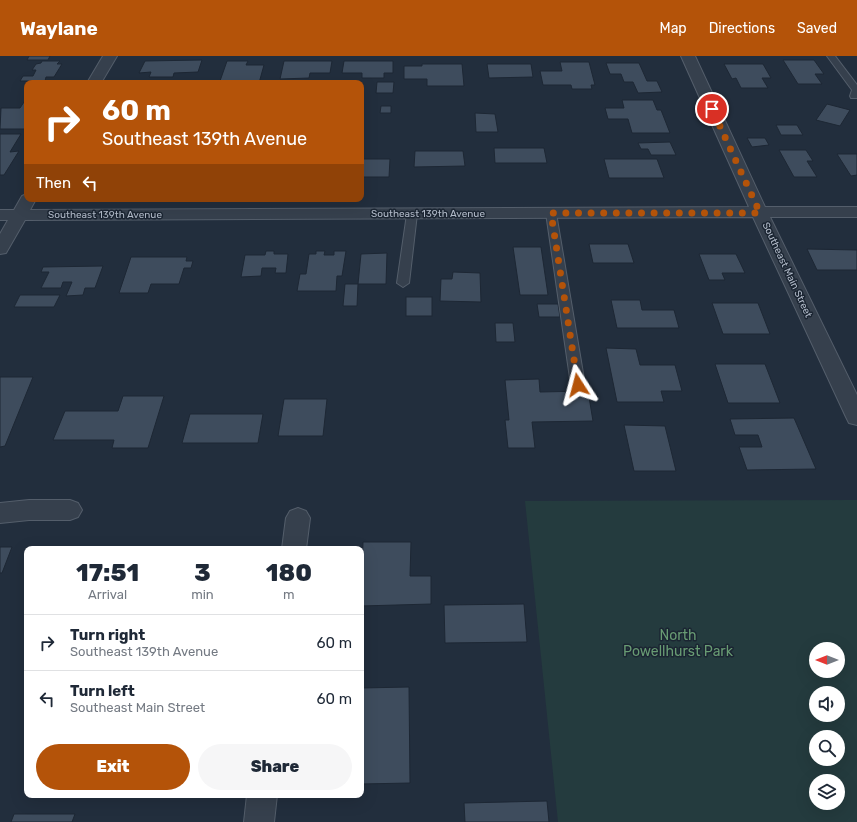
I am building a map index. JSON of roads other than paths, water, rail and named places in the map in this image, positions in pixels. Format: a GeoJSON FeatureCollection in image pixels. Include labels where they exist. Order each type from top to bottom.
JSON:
{"type":"FeatureCollection","features":[{"type":"Feature","properties":{"kind":"street"},"geometry":{"type":"LineString","coordinates":[[96,80],[110,56]]}},
{"type":"Feature","properties":{"kind":"street","name":"Southeast Main Street"},"geometry":{"type":"LineString","coordinates":[[688,56],[760,213],[857,417]]}},
{"type":"Feature","properties":{"kind":"street"},"geometry":{"type":"LineString","coordinates":[[0,249],[26,202]]}},
{"type":"Feature","properties":{"kind":"street","name":"Southeast 139th Avenue"},"geometry":{"type":"LineString","coordinates":[[0,215],[857,212]]}},
{"type":"Feature","properties":{"kind":"street"},"geometry":{"type":"LineString","coordinates":[[0,513],[29,510],[70,510]]}},
{"type":"Feature","properties":{"kind":"street"},"geometry":{"type":"LineString","coordinates":[[294,546],[298,518]]}},
{"type":"Feature","properties":{"kind":"street"},"geometry":{"type":"LineString","coordinates":[[259,822],[262,798]]}},
{"type":"Feature","properties":{"kind":"lane"},"geometry":{"type":"LineString","coordinates":[[831,56],[856,90],[854,96]]}},
{"type":"Feature","properties":{"kind":"lane"},"geometry":{"type":"LineString","coordinates":[[551,213],[578,385]]}},
{"type":"Feature","properties":{"kind":"lane"},"geometry":{"type":"LineString","coordinates":[[403,283],[412,214]]}},
{"type":"Feature","properties":{"kind":"park label","name":"North Powellhurst Park"},"geometry":{"type":"Point","coordinates":[678,644]}}]}
